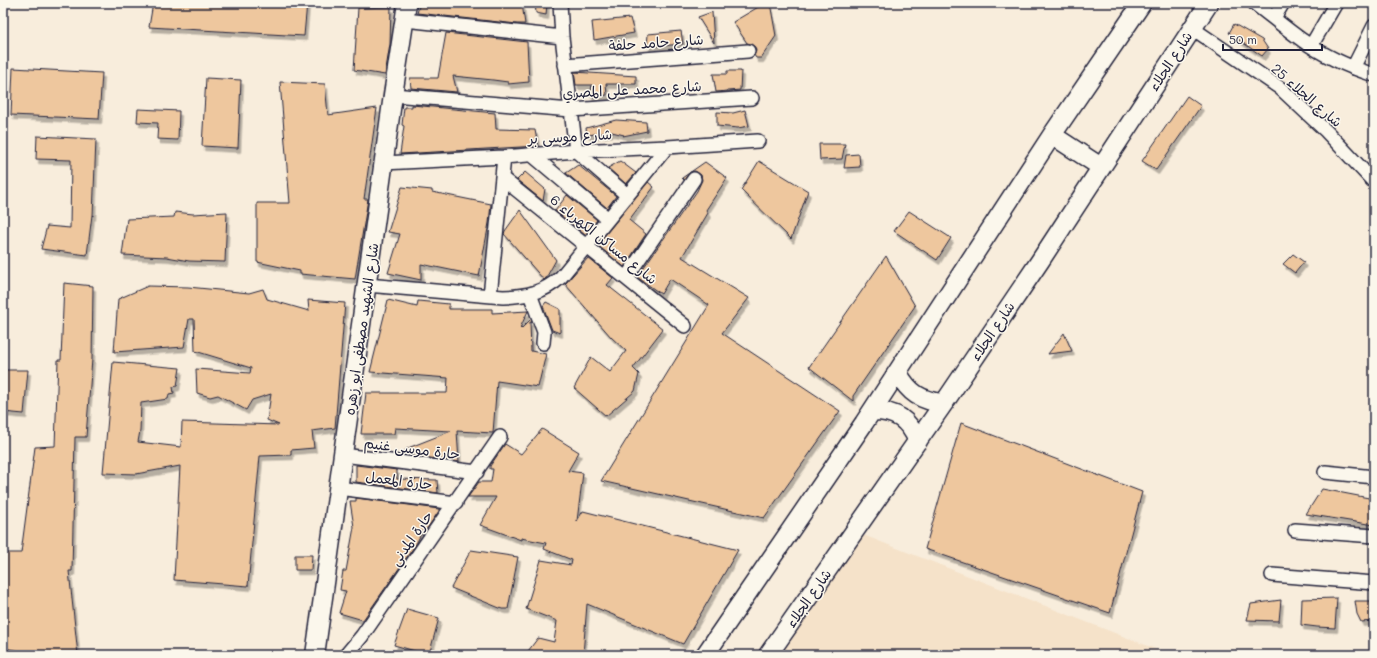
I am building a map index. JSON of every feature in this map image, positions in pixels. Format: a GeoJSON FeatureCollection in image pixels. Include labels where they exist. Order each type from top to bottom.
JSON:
{"type":"FeatureCollection","features":[{"type":"Feature","properties":{"kind":"main road"},"geometry":{"type":"LineString","coordinates":[[705,655],[898,373],[1052,135],[1142,3]]}},
{"type":"Feature","properties":{"kind":"main road","name":"شارع الجلاء"},"geometry":{"type":"LineString","coordinates":[[768,655],[944,403],[1040,261],[1209,3]]}},
{"type":"Feature","properties":{"kind":"main road","name":"شارع الشهيد مصطفى ابو زهره"},"geometry":{"type":"LineString","coordinates":[[315,655],[393,95],[406,12]]}},
{"type":"Feature","properties":{"kind":"main road"},"geometry":{"type":"LineString","coordinates":[[1052,135],[1101,167]]}},
{"type":"Feature","properties":{"kind":"main road"},"geometry":{"type":"LineString","coordinates":[[898,373],[912,392],[921,398],[932,402],[944,403]]}},
{"type":"Feature","properties":{"kind":"main road"},"geometry":{"type":"LineString","coordinates":[[872,411],[884,411],[905,421],[913,430],[918,441]]}},
{"type":"Feature","properties":{"kind":"street"},"geometry":{"type":"LineString","coordinates":[[560,3],[565,65],[576,151],[627,195]]}},
{"type":"Feature","properties":{"kind":"street"},"geometry":{"type":"LineString","coordinates":[[1254,3],[1311,46],[1353,68],[1374,76]]}},
{"type":"Feature","properties":{"kind":"street"},"geometry":{"type":"LineString","coordinates":[[1274,18],[1283,3]]}},
{"type":"Feature","properties":{"kind":"street"},"geometry":{"type":"LineString","coordinates":[[1311,46],[1336,3]]}},
{"type":"Feature","properties":{"kind":"street"},"geometry":{"type":"LineString","coordinates":[[406,12],[562,37]]}},
{"type":"Feature","properties":{"kind":"street"},"geometry":{"type":"LineString","coordinates":[[1353,68],[1374,26]]}},
{"type":"Feature","properties":{"kind":"street","name":"شارع الجلاء 25"},"geometry":{"type":"LineString","coordinates":[[1192,28],[1280,88],[1326,131],[1374,182]]}},
{"type":"Feature","properties":{"kind":"street","name":"شارع حامد حلفة"},"geometry":{"type":"LineString","coordinates":[[565,65],[748,51]]}},
{"type":"Feature","properties":{"kind":"street","name":"شارع محمد على المصري"},"geometry":{"type":"LineString","coordinates":[[393,95],[571,110],[752,98]]}},
{"type":"Feature","properties":{"kind":"street","name":"شارع موسى بر"},"geometry":{"type":"LineString","coordinates":[[384,163],[758,141]]}},
{"type":"Feature","properties":{"kind":"street"},"geometry":{"type":"LineString","coordinates":[[367,285],[510,297],[542,291],[561,277],[666,147]]}},
{"type":"Feature","properties":{"kind":"street"},"geometry":{"type":"LineString","coordinates":[[531,154],[608,219]]}},
{"type":"Feature","properties":{"kind":"street"},"geometry":{"type":"LineString","coordinates":[[490,296],[504,157]]}},
{"type":"Feature","properties":{"kind":"street","name":"شارع مساكن الكهرباء 6"},"geometry":{"type":"LineString","coordinates":[[502,178],[685,326]]}},
{"type":"Feature","properties":{"kind":"street"},"geometry":{"type":"LineString","coordinates":[[626,278],[694,179]]}},
{"type":"Feature","properties":{"kind":"street"},"geometry":{"type":"LineString","coordinates":[[530,294],[544,332],[543,342]]}},
{"type":"Feature","properties":{"kind":"street","name":"حارة المدني"},"geometry":{"type":"LineString","coordinates":[[346,655],[362,636],[456,503],[500,437]]}},
{"type":"Feature","properties":{"kind":"street","name":"حارة موسى غنيم"},"geometry":{"type":"LineString","coordinates":[[343,455],[477,472]]}},
{"type":"Feature","properties":{"kind":"street"},"geometry":{"type":"LineString","coordinates":[[1325,472],[1374,477]]}},
{"type":"Feature","properties":{"kind":"street","name":"حارة المعمل"},"geometry":{"type":"LineString","coordinates":[[338,488],[456,503]]}},
{"type":"Feature","properties":{"kind":"street"},"geometry":{"type":"LineString","coordinates":[[1295,530],[1374,536]]}},
{"type":"Feature","properties":{"kind":"street"},"geometry":{"type":"LineString","coordinates":[[1272,575],[1374,583]]}},
{"type":"Feature","properties":{"kind":"shaded area"},"geometry":{"type":"Polygon","coordinates":[[[853,531],[1171,655],[810,655],[772,647],[853,531]]]}},
{"type":"Feature","properties":{"kind":"building"},"geometry":{"type":"Polygon","coordinates":[[[153,3],[307,3],[304,36],[149,27],[153,3]]]}},
{"type":"Feature","properties":{"kind":"building"},"geometry":{"type":"Polygon","coordinates":[[[420,3],[522,4],[525,24],[417,13],[420,3]]]}},
{"type":"Feature","properties":{"kind":"building"},"geometry":{"type":"Polygon","coordinates":[[[535,3],[547,3],[546,15],[536,13],[535,3]]]}},
{"type":"Feature","properties":{"kind":"building"},"geometry":{"type":"Polygon","coordinates":[[[765,3],[770,3],[776,36],[761,58],[756,58],[754,55],[756,51],[755,47],[747,43],[733,22],[765,3]]]}},
{"type":"Feature","properties":{"kind":"building"},"geometry":{"type":"Polygon","coordinates":[[[391,7],[390,44],[385,75],[354,70],[358,8],[391,7]]]}},
{"type":"Feature","properties":{"kind":"building"},"geometry":{"type":"Polygon","coordinates":[[[712,12],[714,43],[698,17],[712,12]]]}},
{"type":"Feature","properties":{"kind":"building"},"geometry":{"type":"Polygon","coordinates":[[[630,18],[634,33],[594,40],[592,22],[630,18]]]}},
{"type":"Feature","properties":{"kind":"building"},"geometry":{"type":"Polygon","coordinates":[[[1234,24],[1262,40],[1268,49],[1262,56],[1229,33],[1234,24]]]}},
{"type":"Feature","properties":{"kind":"building"},"geometry":{"type":"Polygon","coordinates":[[[681,31],[683,44],[647,47],[648,34],[681,31]]]}},
{"type":"Feature","properties":{"kind":"building"},"geometry":{"type":"Polygon","coordinates":[[[446,33],[527,42],[529,82],[508,84],[508,82],[453,76],[457,92],[411,88],[410,78],[438,78],[446,33]]]}},
{"type":"Feature","properties":{"kind":"building"},"geometry":{"type":"Polygon","coordinates":[[[13,68],[102,73],[99,119],[11,115],[13,68]]]}},
{"type":"Feature","properties":{"kind":"building"},"geometry":{"type":"Polygon","coordinates":[[[727,71],[741,71],[740,90],[716,92],[713,74],[727,74],[727,71]]]}},
{"type":"Feature","properties":{"kind":"building"},"geometry":{"type":"Polygon","coordinates":[[[574,72],[636,76],[636,84],[606,84],[607,95],[590,97],[592,85],[576,85],[574,72]]]}},
{"type":"Feature","properties":{"kind":"building"},"geometry":{"type":"Polygon","coordinates":[[[206,78],[241,80],[238,148],[202,146],[206,78]]]}},
{"type":"Feature","properties":{"kind":"building"},"geometry":{"type":"Polygon","coordinates":[[[280,82],[325,84],[328,115],[377,108],[364,199],[368,199],[355,279],[300,274],[300,271],[257,262],[257,203],[290,203],[280,82]]]}},
{"type":"Feature","properties":{"kind":"building"},"geometry":{"type":"Polygon","coordinates":[[[1187,96],[1201,106],[1156,170],[1142,161],[1187,96]]]}},
{"type":"Feature","properties":{"kind":"building"},"geometry":{"type":"Polygon","coordinates":[[[412,105],[495,113],[496,129],[535,130],[538,146],[400,154],[404,126],[402,125],[404,107],[412,107],[412,105]]]}},
{"type":"Feature","properties":{"kind":"building"},"geometry":{"type":"Polygon","coordinates":[[[138,109],[179,111],[178,140],[157,139],[158,123],[137,122],[138,109]]]}},
{"type":"Feature","properties":{"kind":"building"},"geometry":{"type":"Polygon","coordinates":[[[745,110],[749,126],[738,128],[717,126],[717,112],[733,113],[745,110]]]}},
{"type":"Feature","properties":{"kind":"building"},"geometry":{"type":"Polygon","coordinates":[[[616,120],[646,122],[647,131],[623,136],[624,135],[612,132],[587,135],[586,128],[616,120]]]}},
{"type":"Feature","properties":{"kind":"building"},"geometry":{"type":"Polygon","coordinates":[[[37,136],[96,139],[93,216],[92,215],[87,255],[41,249],[47,226],[70,228],[71,160],[36,159],[37,136]]]}},
{"type":"Feature","properties":{"kind":"building"},"geometry":{"type":"Polygon","coordinates":[[[819,144],[845,144],[842,159],[820,160],[819,144]]]}},
{"type":"Feature","properties":{"kind":"building"},"geometry":{"type":"Polygon","coordinates":[[[859,154],[860,167],[844,168],[846,155],[859,154]]]}},
{"type":"Feature","properties":{"kind":"building"},"geometry":{"type":"Polygon","coordinates":[[[620,161],[636,173],[626,184],[608,168],[620,161]]]}},
{"type":"Feature","properties":{"kind":"building"},"geometry":{"type":"Polygon","coordinates":[[[759,161],[808,191],[791,239],[741,190],[759,161]]]}},
{"type":"Feature","properties":{"kind":"building"},"geometry":{"type":"Polygon","coordinates":[[[705,162],[727,178],[706,210],[708,213],[682,257],[749,298],[722,333],[840,411],[764,518],[601,481],[709,305],[670,279],[661,294],[637,277],[697,191],[702,180],[701,175],[695,171],[691,172],[705,162]]]}},
{"type":"Feature","properties":{"kind":"building"},"geometry":{"type":"Polygon","coordinates":[[[578,165],[616,196],[607,208],[566,173],[578,165]]]}},
{"type":"Feature","properties":{"kind":"building"},"geometry":{"type":"Polygon","coordinates":[[[525,172],[545,189],[543,201],[517,180],[525,172]]]}},
{"type":"Feature","properties":{"kind":"building"},"geometry":{"type":"Polygon","coordinates":[[[689,173],[684,180],[682,178],[689,173]]]}},
{"type":"Feature","properties":{"kind":"building"},"geometry":{"type":"Polygon","coordinates":[[[648,182],[654,187],[629,220],[646,234],[624,267],[597,245],[648,182]]]}},
{"type":"Feature","properties":{"kind":"building"},"geometry":{"type":"Polygon","coordinates":[[[402,187],[432,190],[432,192],[491,204],[479,276],[421,264],[421,280],[388,273],[400,234],[388,232],[402,187]]]}},
{"type":"Feature","properties":{"kind":"building"},"geometry":{"type":"Polygon","coordinates":[[[567,195],[597,220],[585,235],[555,211],[567,195]]]}},
{"type":"Feature","properties":{"kind":"building"},"geometry":{"type":"Polygon","coordinates":[[[520,210],[556,260],[544,280],[504,234],[520,210]]]}},
{"type":"Feature","properties":{"kind":"building"},"geometry":{"type":"Polygon","coordinates":[[[909,211],[951,238],[937,260],[894,231],[909,211]]]}},
{"type":"Feature","properties":{"kind":"building"},"geometry":{"type":"Polygon","coordinates":[[[175,212],[193,214],[227,212],[225,262],[189,261],[167,257],[122,255],[127,219],[174,217],[175,212]]]}},
{"type":"Feature","properties":{"kind":"building"},"geometry":{"type":"Polygon","coordinates":[[[1293,254],[1304,262],[1295,273],[1283,264],[1293,254]]]}},
{"type":"Feature","properties":{"kind":"building"},"geometry":{"type":"Polygon","coordinates":[[[886,256],[915,306],[853,396],[853,401],[809,367],[886,256]]]}},
{"type":"Feature","properties":{"kind":"building"},"geometry":{"type":"Polygon","coordinates":[[[588,258],[613,278],[607,285],[663,329],[633,368],[639,374],[635,391],[606,416],[574,388],[591,357],[610,372],[626,351],[611,337],[565,284],[588,258]]]}},
{"type":"Feature","properties":{"kind":"building"},"geometry":{"type":"Polygon","coordinates":[[[64,283],[93,286],[92,359],[86,437],[75,437],[72,571],[69,571],[78,655],[53,655],[39,651],[39,654],[3,648],[3,553],[21,553],[35,447],[55,446],[58,360],[61,360],[64,283]]]}},
{"type":"Feature","properties":{"kind":"building"},"geometry":{"type":"Polygon","coordinates":[[[148,286],[188,287],[249,293],[263,289],[267,299],[309,311],[308,300],[345,303],[335,428],[312,431],[314,448],[291,450],[291,455],[260,456],[248,586],[174,580],[180,466],[136,474],[103,473],[113,362],[180,368],[177,386],[173,387],[174,393],[169,394],[168,399],[141,403],[138,442],[181,447],[182,422],[279,425],[267,420],[271,394],[252,400],[246,410],[218,395],[210,397],[197,393],[196,369],[250,373],[251,368],[195,351],[194,319],[189,319],[184,347],[114,352],[118,299],[148,286]]]}},
{"type":"Feature","properties":{"kind":"building"},"geometry":{"type":"Polygon","coordinates":[[[388,300],[417,307],[418,301],[449,304],[449,309],[492,309],[492,313],[528,311],[520,328],[521,329],[531,319],[531,351],[546,354],[538,387],[497,381],[493,433],[457,431],[459,462],[401,454],[408,448],[451,431],[395,428],[394,434],[361,434],[366,393],[447,393],[448,378],[370,372],[388,300]]]}},
{"type":"Feature","properties":{"kind":"building"},"geometry":{"type":"Polygon","coordinates":[[[546,302],[560,309],[560,333],[552,330],[543,306],[546,302]]]}},
{"type":"Feature","properties":{"kind":"building"},"geometry":{"type":"Polygon","coordinates":[[[1064,333],[1072,351],[1048,354],[1064,333]]]}},
{"type":"Feature","properties":{"kind":"building"},"geometry":{"type":"Polygon","coordinates":[[[3,370],[28,370],[24,414],[3,412],[3,370]]]}},
{"type":"Feature","properties":{"kind":"building"},"geometry":{"type":"Polygon","coordinates":[[[961,423],[1142,492],[1110,613],[925,549],[961,423]]]}},
{"type":"Feature","properties":{"kind":"building"},"geometry":{"type":"Polygon","coordinates":[[[542,429],[579,452],[568,471],[583,473],[577,521],[583,511],[738,550],[683,644],[587,604],[583,655],[525,655],[538,638],[554,642],[557,621],[526,609],[541,560],[571,565],[572,560],[544,549],[546,543],[521,538],[521,540],[480,525],[496,497],[468,497],[479,482],[491,482],[493,469],[490,469],[490,466],[505,444],[521,454],[542,429]]]}},
{"type":"Feature","properties":{"kind":"building"},"geometry":{"type":"Polygon","coordinates":[[[356,465],[397,470],[397,479],[437,480],[438,493],[356,482],[356,465]]]}},
{"type":"Feature","properties":{"kind":"building"},"geometry":{"type":"Polygon","coordinates":[[[1322,489],[1374,499],[1374,525],[1306,514],[1322,489]]]}},
{"type":"Feature","properties":{"kind":"building"},"geometry":{"type":"Polygon","coordinates":[[[356,498],[439,509],[426,530],[423,530],[416,544],[363,620],[339,613],[346,591],[340,590],[343,571],[346,571],[354,527],[350,501],[356,501],[356,498]]]}},
{"type":"Feature","properties":{"kind":"building"},"geometry":{"type":"Polygon","coordinates":[[[471,550],[518,557],[508,609],[502,609],[451,588],[471,550]]]}},
{"type":"Feature","properties":{"kind":"building"},"geometry":{"type":"Polygon","coordinates":[[[295,555],[312,555],[311,570],[295,570],[295,555]]]}},
{"type":"Feature","properties":{"kind":"building"},"geometry":{"type":"Polygon","coordinates":[[[1337,598],[1335,628],[1301,625],[1302,599],[1337,598]]]}},
{"type":"Feature","properties":{"kind":"building"},"geometry":{"type":"Polygon","coordinates":[[[1281,600],[1279,621],[1247,620],[1251,604],[1281,600]]]}},
{"type":"Feature","properties":{"kind":"building"},"geometry":{"type":"Polygon","coordinates":[[[1355,601],[1374,601],[1374,621],[1361,622],[1357,614],[1355,601]]]}},
{"type":"Feature","properties":{"kind":"building"},"geometry":{"type":"Polygon","coordinates":[[[407,609],[439,618],[429,655],[394,645],[407,609]]]}}]}
